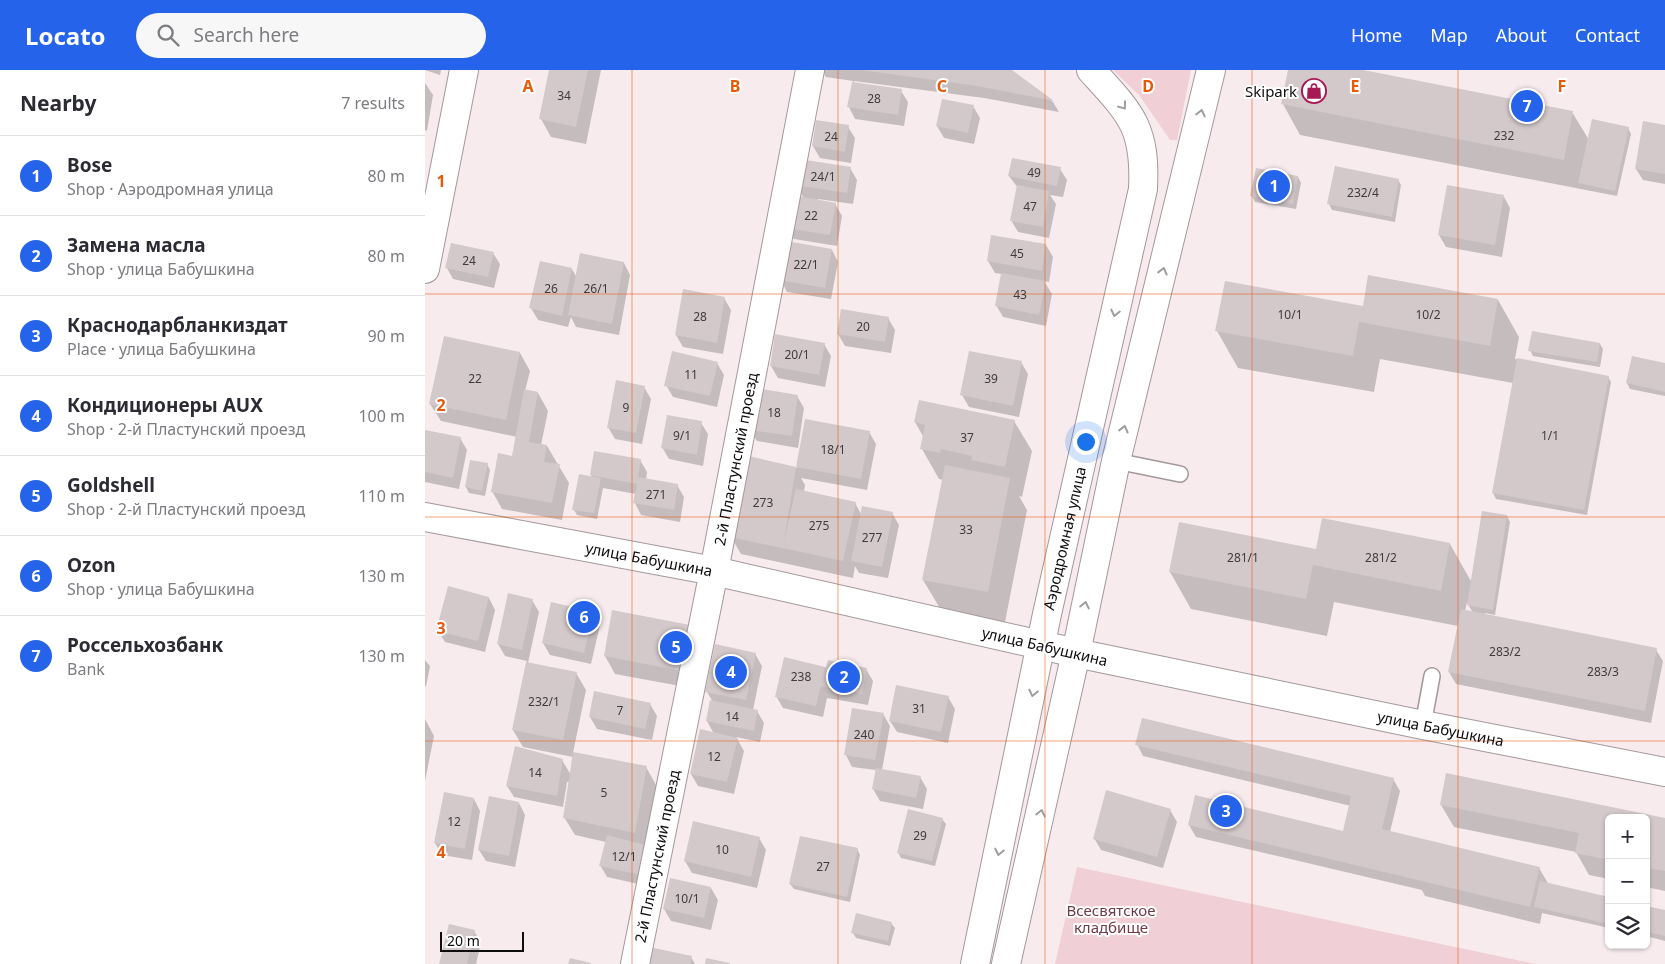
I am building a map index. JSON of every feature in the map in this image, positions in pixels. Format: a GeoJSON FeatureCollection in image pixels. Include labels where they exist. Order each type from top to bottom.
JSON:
{"type":"FeatureCollection","features":[{"type":"Feature","properties":{"kind":"street"},"geometry":{"type":"LineString","coordinates":[[425,269],[464,70]]}},
{"type":"Feature","properties":{"kind":"street","name":"2-й Пластунский проезд"},"geometry":{"type":"LineString","coordinates":[[635,964],[714,571],[810,70]]}},
{"type":"Feature","properties":{"kind":"street","name":"Аэродромная улица"},"geometry":{"type":"LineString","coordinates":[[975,964],[1042,645],[1143,189],[1145,162],[1141,140],[1132,118],[1091,70]]}},
{"type":"Feature","properties":{"kind":"street"},"geometry":{"type":"LineString","coordinates":[[1006,964],[1076,653],[1116,461],[1211,70]]}},
{"type":"Feature","properties":{"kind":"street","name":"улица Бабушкина"},"geometry":{"type":"LineString","coordinates":[[425,517],[714,571],[1076,653],[1423,725],[1665,772]]}},
{"type":"Feature","properties":{"kind":"lane"},"geometry":{"type":"LineString","coordinates":[[1116,461],[1180,474]]}},
{"type":"Feature","properties":{"kind":"lane"},"geometry":{"type":"LineString","coordinates":[[1423,725],[1433,676]]}},
{"type":"Feature","properties":{"kind":"green space"},"geometry":{"type":"Polygon","coordinates":[[[1113,70],[1191,70],[1177,140],[1170,140],[1139,95],[1113,70]]]}},
{"type":"Feature","properties":{"kind":"green space","name":"Всесвятское кладбище"},"geometry":{"type":"Polygon","coordinates":[[[1077,867],[1536,964],[1055,964],[1077,867]]]}},
{"type":"Feature","properties":{"kind":"building"},"geometry":{"type":"Polygon","coordinates":[[[549,70],[588,70],[576,127],[539,119],[549,70]]]}},
{"type":"Feature","properties":{"kind":"building"},"geometry":{"type":"Polygon","coordinates":[[[861,70],[1012,70],[1054,101],[977,86],[861,70]]]}},
{"type":"Feature","properties":{"kind":"building"},"geometry":{"type":"Polygon","coordinates":[[[1288,70],[1363,70],[1573,111],[1564,160],[1281,104],[1288,70]]]}},
{"type":"Feature","properties":{"kind":"building"},"geometry":{"type":"Polygon","coordinates":[[[852,82],[902,89],[898,115],[847,107],[852,82]]]}},
{"type":"Feature","properties":{"kind":"building"},"geometry":{"type":"Polygon","coordinates":[[[942,99],[974,105],[968,133],[936,126],[942,99]]]}},
{"type":"Feature","properties":{"kind":"building"},"geometry":{"type":"Polygon","coordinates":[[[1592,119],[1629,127],[1615,191],[1578,183],[1592,119]]]}},
{"type":"Feature","properties":{"kind":"building"},"geometry":{"type":"Polygon","coordinates":[[[816,120],[849,125],[845,152],[812,146],[816,120]]]}},
{"type":"Feature","properties":{"kind":"building"},"geometry":{"type":"Polygon","coordinates":[[[1643,121],[1665,125],[1665,174],[1635,169],[1643,121]]]}},
{"type":"Feature","properties":{"kind":"building"},"geometry":{"type":"Polygon","coordinates":[[[1012,158],[1061,167],[1057,186],[1008,176],[1012,158]]]}},
{"type":"Feature","properties":{"kind":"building"},"geometry":{"type":"Polygon","coordinates":[[[799,159],[851,167],[847,193],[795,185],[799,159]]]}},
{"type":"Feature","properties":{"kind":"building"},"geometry":{"type":"Polygon","coordinates":[[[1335,166],[1399,179],[1392,217],[1327,204],[1335,166]]]}},
{"type":"Feature","properties":{"kind":"building"},"geometry":{"type":"Polygon","coordinates":[[[1256,168],[1298,176],[1293,204],[1250,196],[1256,168]]]}},
{"type":"Feature","properties":{"kind":"building"},"geometry":{"type":"Polygon","coordinates":[[[1017,185],[1049,191],[1043,227],[1010,221],[1017,185]]]}},
{"type":"Feature","properties":{"kind":"building"},"geometry":{"type":"Polygon","coordinates":[[[1447,185],[1504,195],[1495,245],[1438,235],[1447,185]]]}},
{"type":"Feature","properties":{"kind":"building"},"geometry":{"type":"Polygon","coordinates":[[[792,195],[836,203],[830,235],[786,228],[792,195]]]}},
{"type":"Feature","properties":{"kind":"building"},"geometry":{"type":"Polygon","coordinates":[[[991,235],[1046,244],[1042,271],[987,261],[991,235]]]}},
{"type":"Feature","properties":{"kind":"building"},"geometry":{"type":"Polygon","coordinates":[[[786,241],[832,249],[825,288],[779,280],[786,241]]]}},
{"type":"Feature","properties":{"kind":"building"},"geometry":{"type":"Polygon","coordinates":[[[451,243],[494,252],[488,277],[445,268],[451,243]]]}},
{"type":"Feature","properties":{"kind":"building"},"geometry":{"type":"Polygon","coordinates":[[[580,253],[624,262],[612,324],[568,315],[580,253]]]}},
{"type":"Feature","properties":{"kind":"building"},"geometry":{"type":"Polygon","coordinates":[[[540,261],[572,268],[562,316],[529,308],[540,261]]]}},
{"type":"Feature","properties":{"kind":"building"},"geometry":{"type":"Polygon","coordinates":[[[1001,273],[1046,281],[1039,315],[995,306],[1001,273]]]}},
{"type":"Feature","properties":{"kind":"building"},"geometry":{"type":"Polygon","coordinates":[[[1368,275],[1498,299],[1490,346],[1359,322],[1353,356],[1215,331],[1225,281],[1363,306],[1368,275]]]}},
{"type":"Feature","properties":{"kind":"building"},"geometry":{"type":"Polygon","coordinates":[[[683,289],[725,297],[717,343],[675,335],[683,289]]]}},
{"type":"Feature","properties":{"kind":"building"},"geometry":{"type":"Polygon","coordinates":[[[841,309],[889,317],[885,342],[837,334],[841,309]]]}},
{"type":"Feature","properties":{"kind":"building"},"geometry":{"type":"Polygon","coordinates":[[[1532,331],[1600,343],[1597,362],[1528,351],[1532,331]]]}},
{"type":"Feature","properties":{"kind":"building"},"geometry":{"type":"Polygon","coordinates":[[[775,334],[825,343],[819,375],[770,366],[775,334]]]}},
{"type":"Feature","properties":{"kind":"building"},"geometry":{"type":"Polygon","coordinates":[[[444,336],[520,352],[506,420],[429,404],[444,336]]]}},
{"type":"Feature","properties":{"kind":"building"},"geometry":{"type":"Polygon","coordinates":[[[672,351],[718,362],[710,396],[664,386],[672,351]]]}},
{"type":"Feature","properties":{"kind":"building"},"geometry":{"type":"Polygon","coordinates":[[[969,351],[1022,361],[1013,406],[960,395],[969,351]]]}},
{"type":"Feature","properties":{"kind":"building"},"geometry":{"type":"Polygon","coordinates":[[[1632,356],[1665,363],[1665,392],[1626,383],[1632,356]]]}},
{"type":"Feature","properties":{"kind":"building"},"geometry":{"type":"Polygon","coordinates":[[[1517,358],[1609,376],[1584,510],[1492,493],[1517,358]]]}},
{"type":"Feature","properties":{"kind":"building"},"geometry":{"type":"Polygon","coordinates":[[[616,380],[645,386],[636,433],[607,428],[616,380]]]}},
{"type":"Feature","properties":{"kind":"building"},"geometry":{"type":"Polygon","coordinates":[[[756,388],[798,395],[792,436],[749,430],[756,388]]]}},
{"type":"Feature","properties":{"kind":"building"},"geometry":{"type":"Polygon","coordinates":[[[524,389],[538,392],[529,442],[547,445],[544,462],[560,464],[552,503],[491,492],[498,453],[512,456],[524,389]]]}},
{"type":"Feature","properties":{"kind":"building"},"geometry":{"type":"Polygon","coordinates":[[[919,400],[1015,420],[1005,467],[971,460],[972,456],[941,449],[940,453],[920,449],[925,425],[914,422],[919,400]]]}},
{"type":"Feature","properties":{"kind":"building"},"geometry":{"type":"Polygon","coordinates":[[[667,415],[702,421],[697,455],[661,448],[667,415]]]}},
{"type":"Feature","properties":{"kind":"building"},"geometry":{"type":"Polygon","coordinates":[[[805,419],[870,431],[861,479],[796,467],[805,419]]]}},
{"type":"Feature","properties":{"kind":"building"},"geometry":{"type":"Polygon","coordinates":[[[425,430],[461,437],[453,478],[425,472],[425,430]]]}},
{"type":"Feature","properties":{"kind":"building"},"geometry":{"type":"Polygon","coordinates":[[[594,451],[641,459],[638,477],[678,484],[674,510],[633,503],[637,484],[590,475],[594,451]]]}},
{"type":"Feature","properties":{"kind":"building"},"geometry":{"type":"Polygon","coordinates":[[[744,455],[796,467],[784,541],[796,489],[856,502],[843,561],[730,537],[744,455]]]}},
{"type":"Feature","properties":{"kind":"building"},"geometry":{"type":"Polygon","coordinates":[[[470,460],[488,463],[482,491],[465,487],[470,460]]]}},
{"type":"Feature","properties":{"kind":"building"},"geometry":{"type":"Polygon","coordinates":[[[945,465],[1010,478],[988,592],[922,580],[945,465]]]}},
{"type":"Feature","properties":{"kind":"building"},"geometry":{"type":"Polygon","coordinates":[[[579,474],[601,478],[594,513],[572,510],[579,474]]]}},
{"type":"Feature","properties":{"kind":"building"},"geometry":{"type":"Polygon","coordinates":[[[862,506],[893,512],[882,567],[851,561],[862,506]]]}},
{"type":"Feature","properties":{"kind":"building"},"geometry":{"type":"Polygon","coordinates":[[[1482,511],[1507,515],[1493,610],[1467,605],[1482,511]]]}},
{"type":"Feature","properties":{"kind":"building"},"geometry":{"type":"Polygon","coordinates":[[[1322,518],[1450,543],[1441,591],[1313,565],[1306,599],[1169,572],[1179,522],[1316,549],[1322,518]]]}},
{"type":"Feature","properties":{"kind":"building"},"geometry":{"type":"Polygon","coordinates":[[[448,586],[489,597],[478,641],[436,631],[448,586]]]}},
{"type":"Feature","properties":{"kind":"building"},"geometry":{"type":"Polygon","coordinates":[[[508,593],[533,599],[522,650],[497,644],[508,593]]]}},
{"type":"Feature","properties":{"kind":"building"},"geometry":{"type":"Polygon","coordinates":[[[551,602],[594,612],[584,653],[542,643],[551,602]]]}},
{"type":"Feature","properties":{"kind":"building"},"geometry":{"type":"Polygon","coordinates":[[[1461,609],[1657,648],[1645,711],[1448,672],[1461,609]]]}},
{"type":"Feature","properties":{"kind":"building"},"geometry":{"type":"Polygon","coordinates":[[[612,610],[690,625],[681,671],[604,656],[612,610]]]}},
{"type":"Feature","properties":{"kind":"building"},"geometry":{"type":"Polygon","coordinates":[[[715,644],[756,653],[746,700],[705,692],[715,644]]]}},
{"type":"Feature","properties":{"kind":"building"},"geometry":{"type":"Polygon","coordinates":[[[784,657],[825,667],[824,675],[828,660],[867,668],[862,694],[821,686],[816,706],[775,697],[784,657]]]}},
{"type":"Feature","properties":{"kind":"building"},"geometry":{"type":"Polygon","coordinates":[[[526,662],[577,672],[563,740],[512,730],[526,662]]]}},
{"type":"Feature","properties":{"kind":"building"},"geometry":{"type":"Polygon","coordinates":[[[896,685],[949,696],[941,732],[889,721],[896,685]]]}},
{"type":"Feature","properties":{"kind":"building"},"geometry":{"type":"Polygon","coordinates":[[[594,691],[651,703],[645,729],[589,717],[594,691]]]}},
{"type":"Feature","properties":{"kind":"building"},"geometry":{"type":"Polygon","coordinates":[[[710,700],[758,710],[754,731],[706,721],[710,700]]]}},
{"type":"Feature","properties":{"kind":"building"},"geometry":{"type":"Polygon","coordinates":[[[852,708],[884,713],[875,760],[844,755],[852,708]]]}},
{"type":"Feature","properties":{"kind":"building"},"geometry":{"type":"Polygon","coordinates":[[[1142,718],[1394,778],[1382,829],[1540,867],[1530,907],[1188,825],[1195,795],[1343,831],[1351,796],[1135,745],[1142,718]]]}},
{"type":"Feature","properties":{"kind":"building"},"geometry":{"type":"Polygon","coordinates":[[[700,729],[738,738],[727,782],[690,774],[700,729]]]}},
{"type":"Feature","properties":{"kind":"building"},"geometry":{"type":"Polygon","coordinates":[[[515,746],[563,759],[557,796],[506,786],[515,746]]]}},
{"type":"Feature","properties":{"kind":"building"},"geometry":{"type":"Polygon","coordinates":[[[573,752],[647,766],[635,833],[563,818],[573,752]]]}},
{"type":"Feature","properties":{"kind":"building"},"geometry":{"type":"Polygon","coordinates":[[[876,768],[921,776],[916,798],[872,789],[876,768]]]}},
{"type":"Feature","properties":{"kind":"building"},"geometry":{"type":"Polygon","coordinates":[[[1446,773],[1646,814],[1605,814],[1605,859],[1575,853],[1579,833],[1440,805],[1446,773]]]}},
{"type":"Feature","properties":{"kind":"building"},"geometry":{"type":"Polygon","coordinates":[[[1106,790],[1171,809],[1157,857],[1093,839],[1106,790]]]}},
{"type":"Feature","properties":{"kind":"building"},"geometry":{"type":"Polygon","coordinates":[[[444,792],[474,798],[465,849],[434,843],[444,792]]]}},
{"type":"Feature","properties":{"kind":"building"},"geometry":{"type":"Polygon","coordinates":[[[489,796],[519,802],[509,856],[478,850],[489,796]]]}},
{"type":"Feature","properties":{"kind":"building"},"geometry":{"type":"Polygon","coordinates":[[[908,809],[943,818],[932,861],[897,853],[908,809]]]}},
{"type":"Feature","properties":{"kind":"building"},"geometry":{"type":"Polygon","coordinates":[[[1650,815],[1665,818],[1665,871],[1650,869],[1650,815]]]}},
{"type":"Feature","properties":{"kind":"building"},"geometry":{"type":"Polygon","coordinates":[[[693,821],[760,837],[751,877],[684,861],[693,821]]]}},
{"type":"Feature","properties":{"kind":"building"},"geometry":{"type":"Polygon","coordinates":[[[607,835],[649,846],[641,875],[599,866],[607,835]]]}},
{"type":"Feature","properties":{"kind":"building"},"geometry":{"type":"Polygon","coordinates":[[[800,836],[858,848],[847,897],[789,884],[800,836]]]}},
{"type":"Feature","properties":{"kind":"building"},"geometry":{"type":"Polygon","coordinates":[[[670,878],[711,887],[704,918],[663,909],[670,878]]]}},
{"type":"Feature","properties":{"kind":"building"},"geometry":{"type":"Polygon","coordinates":[[[1540,881],[1605,896],[1605,923],[1534,907],[1540,881]]]}},
{"type":"Feature","properties":{"kind":"building"},"geometry":{"type":"Polygon","coordinates":[[[1650,907],[1665,910],[1665,936],[1650,933],[1650,907]]]}},
{"type":"Feature","properties":{"kind":"building"},"geometry":{"type":"Polygon","coordinates":[[[856,913],[892,922],[888,941],[851,933],[856,913]]]}},
{"type":"Feature","properties":{"kind":"building"},"geometry":{"type":"Polygon","coordinates":[[[449,924],[475,930],[467,964],[439,964],[449,924]]]}},
{"type":"Feature","properties":{"kind":"building"},"geometry":{"type":"Polygon","coordinates":[[[649,947],[692,956],[690,964],[645,964],[649,947]]]}},
{"type":"Feature","properties":{"kind":"building"},"geometry":{"type":"Polygon","coordinates":[[[570,958],[591,963],[591,964],[568,964],[570,958]]]}},
{"type":"Feature","properties":{"kind":"building"},"geometry":{"type":"Polygon","coordinates":[[[706,958],[730,963],[730,964],[705,964],[706,958]]]}},
{"type":"Feature","properties":{"kind":"place","name":"Skipark"},"geometry":{"type":"Point","coordinates":[1314,91]}},
{"type":"Feature","properties":{"kind":"place","name":"Россельхозбанк"},"geometry":{"type":"Point","coordinates":[1527,106]}},
{"type":"Feature","properties":{"kind":"place","name":"Bose"},"geometry":{"type":"Point","coordinates":[1274,186]}},
{"type":"Feature","properties":{"kind":"place","name":"Ozon"},"geometry":{"type":"Point","coordinates":[584,617]}},
{"type":"Feature","properties":{"kind":"place","name":"Goldshell"},"geometry":{"type":"Point","coordinates":[676,647]}},
{"type":"Feature","properties":{"kind":"place","name":"Кондиционеры AUX"},"geometry":{"type":"Point","coordinates":[731,672]}},
{"type":"Feature","properties":{"kind":"place","name":"Замена масла"},"geometry":{"type":"Point","coordinates":[844,677]}},
{"type":"Feature","properties":{"kind":"place","name":"Краснодарбланкиздат"},"geometry":{"type":"Point","coordinates":[1226,811]}}]}
